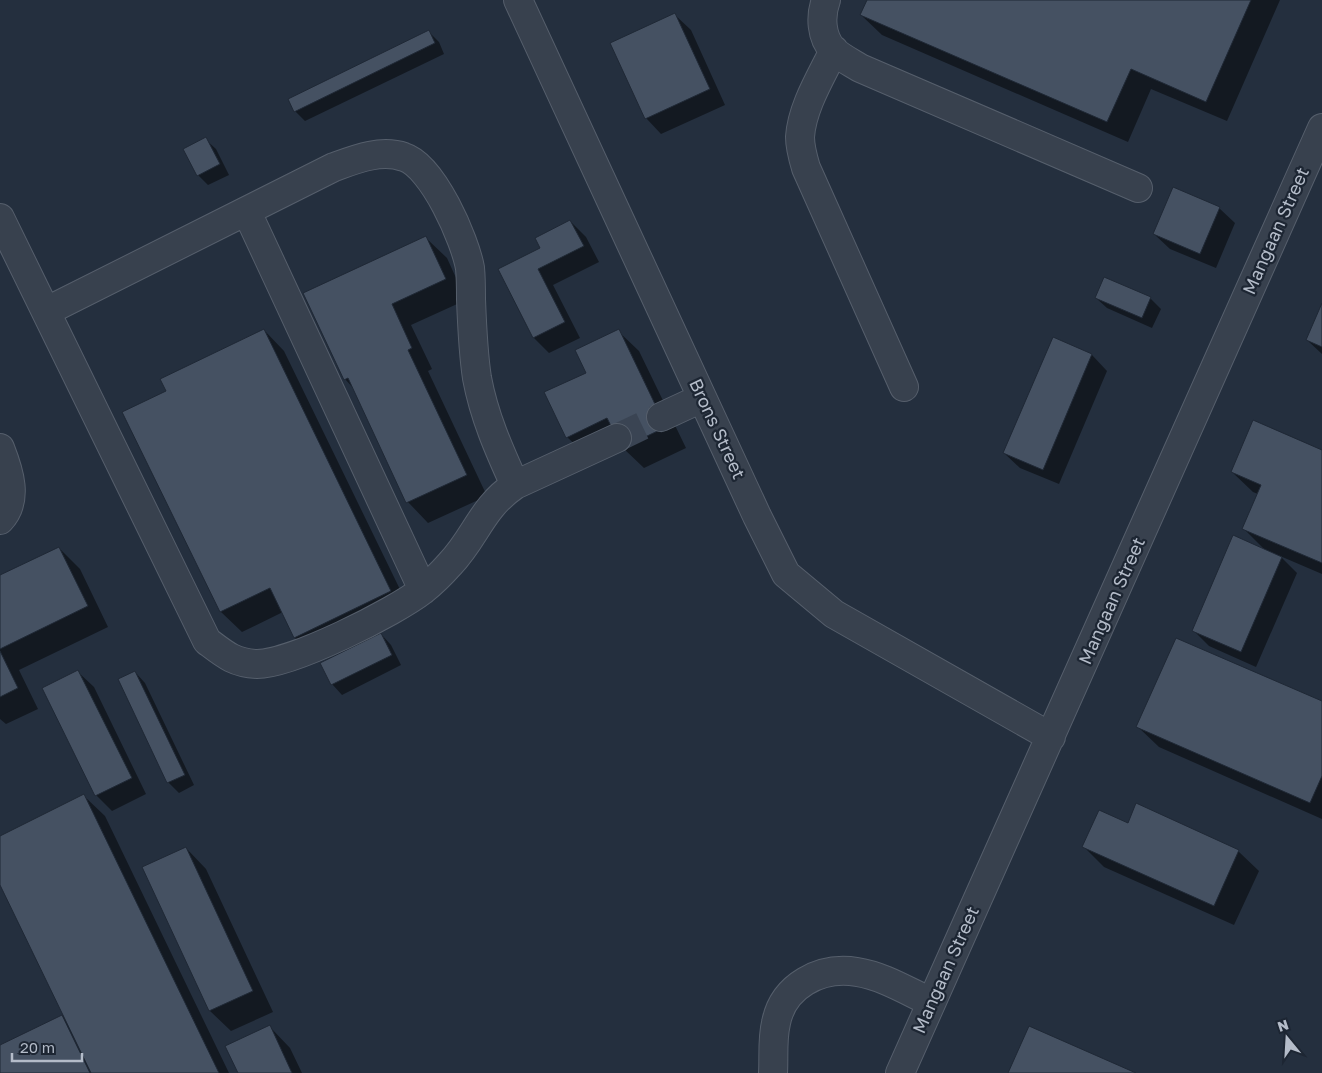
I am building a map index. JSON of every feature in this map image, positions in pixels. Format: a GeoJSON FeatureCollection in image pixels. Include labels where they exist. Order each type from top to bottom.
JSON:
{"type":"FeatureCollection","features":[{"type":"Feature","properties":{"kind":"street","name":"Brons Street"},"geometry":{"type":"LineString","coordinates":[[518,0],[702,398],[786,574],[834,614],[1051,737]]}},
{"type":"Feature","properties":{"kind":"street"},"geometry":{"type":"LineString","coordinates":[[826,0],[822,24],[826,38],[834,50],[860,68],[1138,188]]}},
{"type":"Feature","properties":{"kind":"street"},"geometry":{"type":"LineString","coordinates":[[834,50],[802,122],[801,152],[806,168],[904,387]]}},
{"type":"Feature","properties":{"kind":"street","name":"Mangaan Street"},"geometry":{"type":"LineString","coordinates":[[900,1073],[930,1002],[1319,143]]}},
{"type":"Feature","properties":{"kind":"street"},"geometry":{"type":"LineString","coordinates":[[47,312],[334,167],[362,157],[387,154],[406,157],[430,179],[445,204],[465,247],[470,270],[472,328],[477,378],[491,432],[515,486]]}},
{"type":"Feature","properties":{"kind":"street"},"geometry":{"type":"LineString","coordinates":[[247,212],[423,590]]}},
{"type":"Feature","properties":{"kind":"street"},"geometry":{"type":"LineString","coordinates":[[0,218],[207,641],[230,658],[258,664],[284,659],[342,636],[405,602],[423,590],[452,563],[491,506],[501,495],[515,486],[617,438]]}},
{"type":"Feature","properties":{"kind":"street"},"geometry":{"type":"LineString","coordinates":[[661,417],[702,398]]}},
{"type":"Feature","properties":{"kind":"street"},"geometry":{"type":"LineString","coordinates":[[0,448],[9,471],[12,498],[0,520]]}},
{"type":"Feature","properties":{"kind":"street"},"geometry":{"type":"LineString","coordinates":[[773,1073],[776,1024],[783,1002],[793,989],[810,978],[833,972],[857,972],[884,980],[930,1002]]}},
{"type":"Feature","properties":{"kind":"building"},"geometry":{"type":"Polygon","coordinates":[[[867,0],[1251,0],[1206,102],[1131,69],[1107,122],[860,15],[867,0]]]}},
{"type":"Feature","properties":{"kind":"building"},"geometry":{"type":"Polygon","coordinates":[[[675,13],[710,89],[645,119],[610,43],[675,13]]]}},
{"type":"Feature","properties":{"kind":"building"},"geometry":{"type":"Polygon","coordinates":[[[429,30],[435,43],[294,112],[288,99],[429,30]]]}},
{"type":"Feature","properties":{"kind":"building"},"geometry":{"type":"Polygon","coordinates":[[[206,137],[220,164],[197,176],[183,149],[206,137]]]}},
{"type":"Feature","properties":{"kind":"building"},"geometry":{"type":"Polygon","coordinates":[[[1173,187],[1220,207],[1200,254],[1153,234],[1173,187]]]}},
{"type":"Feature","properties":{"kind":"building"},"geometry":{"type":"Polygon","coordinates":[[[570,220],[584,246],[538,269],[565,322],[533,338],[498,269],[540,248],[535,238],[570,220]]]}},
{"type":"Feature","properties":{"kind":"building"},"geometry":{"type":"Polygon","coordinates":[[[426,236],[446,279],[392,304],[412,348],[408,350],[467,475],[406,503],[348,378],[344,380],[303,293],[426,236]]]}},
{"type":"Feature","properties":{"kind":"building"},"geometry":{"type":"Polygon","coordinates":[[[1104,277],[1151,297],[1142,318],[1095,298],[1104,277]]]}},
{"type":"Feature","properties":{"kind":"building"},"geometry":{"type":"Polygon","coordinates":[[[1322,303],[1322,347],[1306,340],[1322,303]]]}},
{"type":"Feature","properties":{"kind":"building"},"geometry":{"type":"Polygon","coordinates":[[[264,329],[391,591],[294,638],[270,588],[220,612],[122,412],[166,391],[160,379],[264,329]]]}},
{"type":"Feature","properties":{"kind":"building"},"geometry":{"type":"Polygon","coordinates":[[[619,329],[666,427],[622,448],[607,418],[566,438],[544,392],[586,373],[575,350],[619,329]]]}},
{"type":"Feature","properties":{"kind":"building"},"geometry":{"type":"Polygon","coordinates":[[[1053,337],[1092,354],[1043,470],[1003,453],[1053,337]]]}},
{"type":"Feature","properties":{"kind":"building"},"geometry":{"type":"Polygon","coordinates":[[[1253,420],[1322,450],[1322,563],[1242,529],[1261,485],[1231,472],[1253,420]]]}},
{"type":"Feature","properties":{"kind":"building"},"geometry":{"type":"Polygon","coordinates":[[[1233,535],[1282,557],[1241,652],[1192,631],[1233,535]]]}},
{"type":"Feature","properties":{"kind":"building"},"geometry":{"type":"Polygon","coordinates":[[[59,547],[88,606],[0,649],[0,575],[59,547]]]}},
{"type":"Feature","properties":{"kind":"building"},"geometry":{"type":"Polygon","coordinates":[[[381,633],[392,655],[331,685],[320,663],[381,633]]]}},
{"type":"Feature","properties":{"kind":"building"},"geometry":{"type":"Polygon","coordinates":[[[1176,638],[1322,701],[1322,776],[1310,803],[1136,727],[1176,638]]]}},
{"type":"Feature","properties":{"kind":"building"},"geometry":{"type":"Polygon","coordinates":[[[0,651],[18,688],[0,697],[0,651]]]}},
{"type":"Feature","properties":{"kind":"building"},"geometry":{"type":"Polygon","coordinates":[[[78,670],[132,778],[95,796],[42,688],[78,670]]]}},
{"type":"Feature","properties":{"kind":"building"},"geometry":{"type":"Polygon","coordinates":[[[135,671],[185,775],[167,783],[118,679],[135,671]]]}},
{"type":"Feature","properties":{"kind":"building"},"geometry":{"type":"Polygon","coordinates":[[[84,794],[219,1073],[91,1073],[0,885],[0,836],[84,794]]]}},
{"type":"Feature","properties":{"kind":"building"},"geometry":{"type":"Polygon","coordinates":[[[1136,803],[1239,850],[1214,906],[1082,847],[1099,810],[1128,823],[1136,803]]]}},
{"type":"Feature","properties":{"kind":"building"},"geometry":{"type":"Polygon","coordinates":[[[186,847],[253,991],[209,1011],[142,867],[186,847]]]}},
{"type":"Feature","properties":{"kind":"building"},"geometry":{"type":"Polygon","coordinates":[[[62,1015],[90,1073],[0,1073],[0,1045],[62,1015]]]}},
{"type":"Feature","properties":{"kind":"building"},"geometry":{"type":"Polygon","coordinates":[[[270,1025],[292,1073],[238,1073],[225,1046],[270,1025]]]}},
{"type":"Feature","properties":{"kind":"building"},"geometry":{"type":"Polygon","coordinates":[[[1029,1026],[1136,1073],[1008,1073],[1029,1026]]]}},
{"type":"Feature","properties":{"kind":"tunnel"},"geometry":{"type":"LineString","coordinates":[[617,438],[661,417]]}}]}
